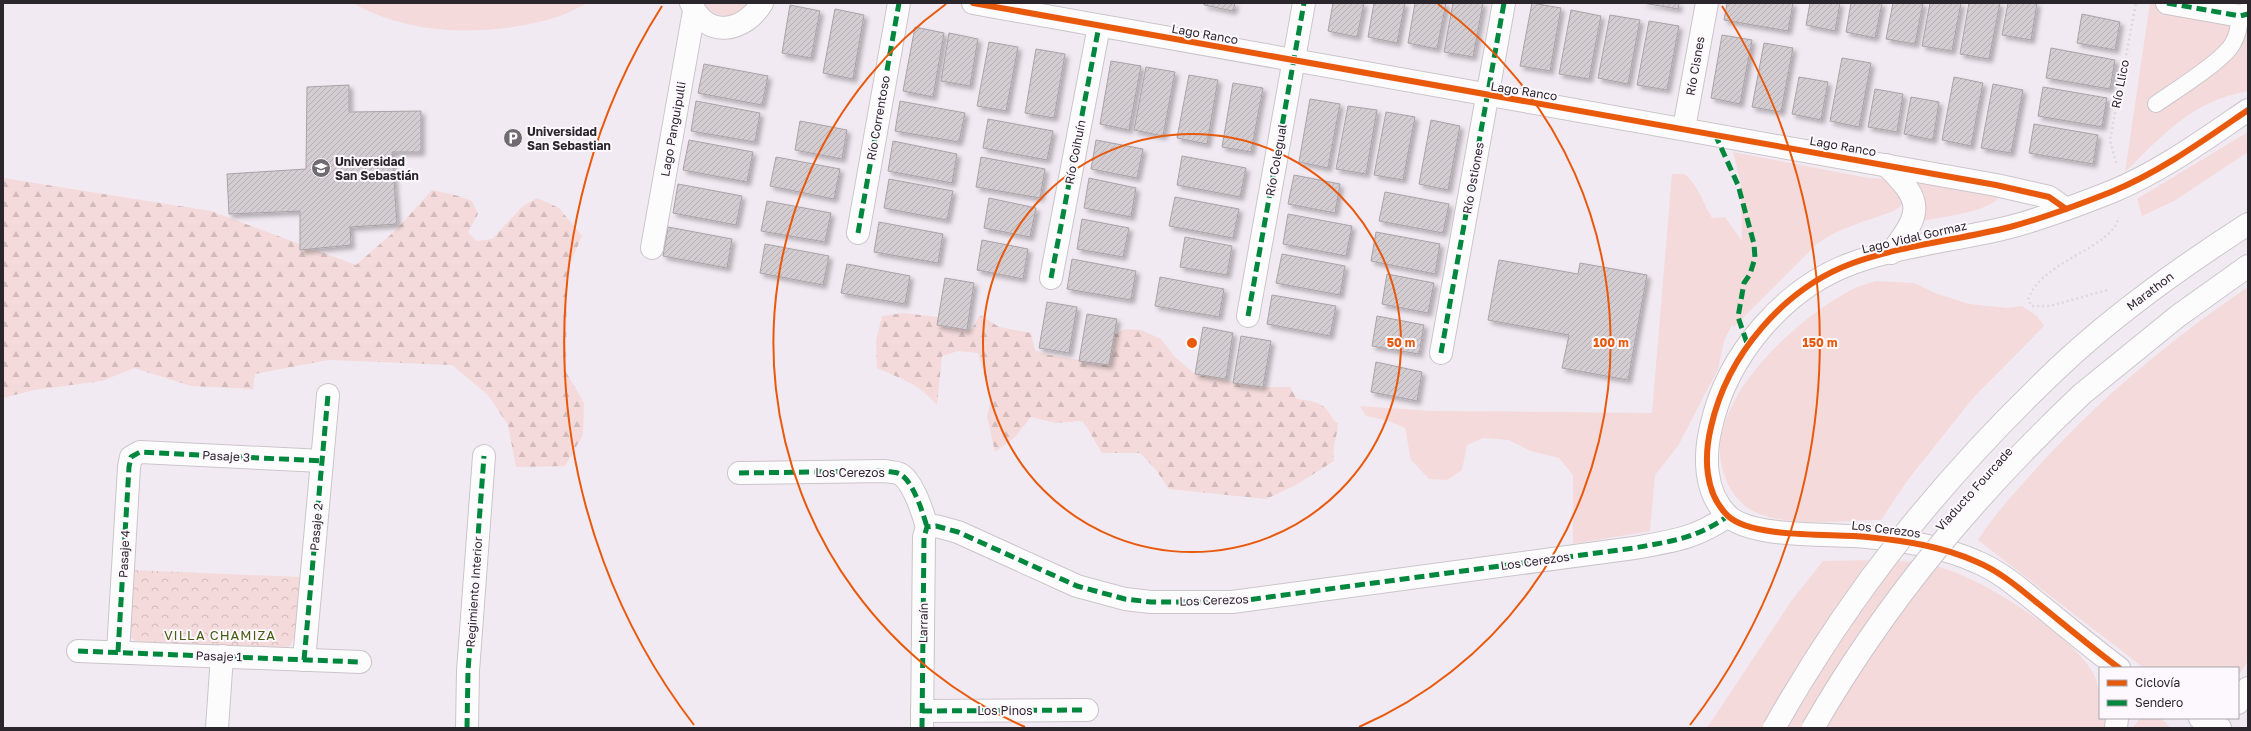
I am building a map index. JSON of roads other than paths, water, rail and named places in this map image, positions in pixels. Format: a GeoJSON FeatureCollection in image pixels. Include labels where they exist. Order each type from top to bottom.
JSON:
{"type":"FeatureCollection","features":[{"type":"Feature","properties":{"kind":"street"},"geometry":{"type":"LineString","coordinates":[[692,7],[704,21],[716,27],[730,28],[744,24],[754,15],[762,3]]}},
{"type":"Feature","properties":{"kind":"street","name":"Río Correntoso"},"geometry":{"type":"LineString","coordinates":[[858,233],[899,3]]}},
{"type":"Feature","properties":{"kind":"street","name":"Lago Ranco"},"geometry":{"type":"LineString","coordinates":[[973,3],[1294,62],[1684,128],[2024,191],[2049,197],[2066,209]]}},
{"type":"Feature","properties":{"kind":"street","name":"Río Colegual"},"geometry":{"type":"LineString","coordinates":[[1248,316],[1304,3]]}},
{"type":"Feature","properties":{"kind":"street","name":"Río Ostiones"},"geometry":{"type":"LineString","coordinates":[[1441,353],[1504,3]]}},
{"type":"Feature","properties":{"kind":"street","name":"Río Cisnes"},"geometry":{"type":"LineString","coordinates":[[1684,128],[1707,3]]}},
{"type":"Feature","properties":{"kind":"street"},"geometry":{"type":"LineString","coordinates":[[2167,3],[2244,15]]}},
{"type":"Feature","properties":{"kind":"street","name":"Lago Panguipulli"},"geometry":{"type":"LineString","coordinates":[[652,248],[692,7]]}},
{"type":"Feature","properties":{"kind":"street","name":"Río Coihuín"},"geometry":{"type":"LineString","coordinates":[[1050,278],[1099,26]]}},
{"type":"Feature","properties":{"kind":"street","name":"Lago Vidal Gormaz"},"geometry":{"type":"LineString","coordinates":[[1728,516],[1717,501],[1710,484],[1706,464],[1708,440],[1720,393],[1731,371],[1748,346],[1768,321],[1795,298],[1836,270],[1855,262],[2010,227],[2066,209],[2138,179],[2182,154],[2248,110]]}},
{"type":"Feature","properties":{"kind":"street","name":"Lago Ranco"},"geometry":{"type":"LineString","coordinates":[[1886,165],[1906,184],[1914,205],[1914,216],[1910,228],[1891,253]]}},
{"type":"Feature","properties":{"kind":"street","name":"Marathon"},"geometry":{"type":"LineString","coordinates":[[2058,368],[2120,313],[2172,275],[2248,224]]}},
{"type":"Feature","properties":{"kind":"street","name":"Viaducto Fourcade"},"geometry":{"type":"LineString","coordinates":[[1813,728],[1859,653],[1926,560],[2001,474],[2082,394],[2178,316],[2248,266]]}},
{"type":"Feature","properties":{"kind":"street","name":"Viaducto Fourcade"},"geometry":{"type":"LineString","coordinates":[[1774,728],[1824,644],[1894,546],[1972,454],[2058,368]]}},
{"type":"Feature","properties":{"kind":"street","name":"Pasaje 2"},"geometry":{"type":"LineString","coordinates":[[304,660],[328,395]]}},
{"type":"Feature","properties":{"kind":"street","name":"Pasaje 3"},"geometry":{"type":"LineString","coordinates":[[131,457],[140,452],[322,461]]}},
{"type":"Feature","properties":{"kind":"street","name":"Regimiento Interior"},"geometry":{"type":"LineString","coordinates":[[467,728],[468,671],[484,456]]}},
{"type":"Feature","properties":{"kind":"street","name":"Pasaje 4"},"geometry":{"type":"LineString","coordinates":[[118,652],[128,467],[131,457]]}},
{"type":"Feature","properties":{"kind":"street","name":"Los Cerezos"},"geometry":{"type":"LineString","coordinates":[[739,473],[885,472],[900,474],[907,480],[932,526],[958,532],[1078,586],[1099,593],[1126,599],[1151,602],[1224,602],[1634,548],[1685,538],[1709,530],[1728,516],[1740,524],[1756,529],[1786,533],[1850,535],[1894,539],[1936,547],[1976,561],[2016,585],[2110,664]]}},
{"type":"Feature","properties":{"kind":"street","name":"Larraín"},"geometry":{"type":"LineString","coordinates":[[922,720],[924,537],[932,526]]}},
{"type":"Feature","properties":{"kind":"street","name":"Pasaje 1"},"geometry":{"type":"LineString","coordinates":[[78,651],[360,662]]}},
{"type":"Feature","properties":{"kind":"street"},"geometry":{"type":"LineString","coordinates":[[217,728],[222,656]]}},
{"type":"Feature","properties":{"kind":"street"},"geometry":{"type":"LineString","coordinates":[[2239,702],[2248,688]]}},
{"type":"Feature","properties":{"kind":"street","name":"Los Pinos"},"geometry":{"type":"LineString","coordinates":[[922,720],[1087,710]]}},
{"type":"Feature","properties":{"kind":"street"},"geometry":{"type":"LineString","coordinates":[[2202,719],[2220,728],[2227,719]]}},
{"type":"Feature","properties":{"kind":"lane"},"geometry":{"type":"LineString","coordinates":[[2156,104],[2207,68],[2233,45],[2244,15]]}},
{"type":"Feature","properties":{"kind":"place","name":"Universidad San Sebastian"},"geometry":{"type":"Point","coordinates":[513,138]}},
{"type":"Feature","properties":{"kind":"place","name":"Universidad San Sebastián"},"geometry":{"type":"Point","coordinates":[321,168]}},
{"type":"Feature","properties":{"kind":"district","name":"VILLA CHAMIZA"},"geometry":{"type":"Point","coordinates":[220,635]}}]}
